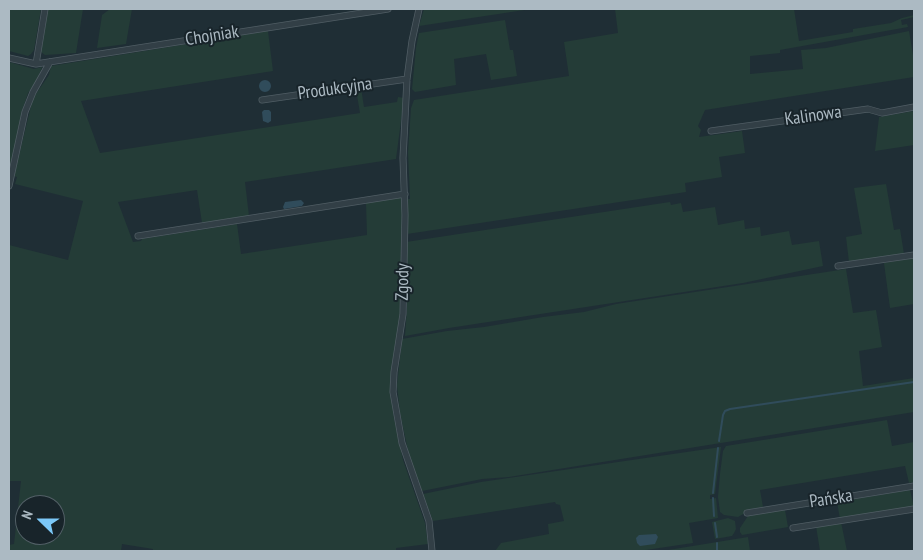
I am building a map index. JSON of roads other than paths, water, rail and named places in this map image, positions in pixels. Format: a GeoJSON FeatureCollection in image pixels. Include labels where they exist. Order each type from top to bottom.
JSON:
{"type":"FeatureCollection","features":[{"type":"Feature","properties":{"kind":"street"},"geometry":{"type":"LineString","coordinates":[[9,58],[36,64],[45,9]]}},
{"type":"Feature","properties":{"kind":"street","name":"Chojniak"},"geometry":{"type":"LineString","coordinates":[[36,64],[388,9]]}},
{"type":"Feature","properties":{"kind":"street","name":"Zgody"},"geometry":{"type":"LineString","coordinates":[[420,9],[412,41],[407,79],[403,158],[405,194],[402,314],[393,392],[402,443],[429,521],[432,551]]}},
{"type":"Feature","properties":{"kind":"street"},"geometry":{"type":"LineString","coordinates":[[9,186],[25,112],[33,92],[50,62]]}},
{"type":"Feature","properties":{"kind":"street","name":"Produkcyjna"},"geometry":{"type":"LineString","coordinates":[[262,100],[407,79]]}},
{"type":"Feature","properties":{"kind":"street","name":"Kalinowa"},"geometry":{"type":"LineString","coordinates":[[711,131],[868,109],[882,113],[914,107]]}},
{"type":"Feature","properties":{"kind":"street"},"geometry":{"type":"LineString","coordinates":[[138,236],[405,194]]}},
{"type":"Feature","properties":{"kind":"street"},"geometry":{"type":"LineString","coordinates":[[838,266],[914,255]]}},
{"type":"Feature","properties":{"kind":"street","name":"Pańska"},"geometry":{"type":"LineString","coordinates":[[747,513],[914,486]]}},
{"type":"Feature","properties":{"kind":"street"},"geometry":{"type":"LineString","coordinates":[[793,528],[914,510]]}},
{"type":"Feature","properties":{"kind":"water"},"geometry":{"type":"Polygon","coordinates":[[[263,80],[267,80],[271,86],[267,92],[263,92],[259,88],[259,84],[263,80]]]}},
{"type":"Feature","properties":{"kind":"water"},"geometry":{"type":"Polygon","coordinates":[[[264,110],[271,112],[271,121],[268,123],[263,121],[262,112],[264,110]]]}},
{"type":"Feature","properties":{"kind":"water"},"geometry":{"type":"Polygon","coordinates":[[[301,200],[304,203],[302,206],[284,209],[283,207],[285,202],[301,200]]]}},
{"type":"Feature","properties":{"kind":"water"},"geometry":{"type":"Polygon","coordinates":[[[656,534],[658,537],[655,544],[640,546],[637,543],[636,538],[639,535],[656,534]]]}},
{"type":"Feature","properties":{"kind":"waterway"},"geometry":{"type":"LineString","coordinates":[[719,441],[723,415],[725,411],[730,409],[914,382]]}},
{"type":"Feature","properties":{"kind":"waterway"},"geometry":{"type":"LineString","coordinates":[[713,493],[718,448]]}},
{"type":"Feature","properties":{"kind":"waterway"},"geometry":{"type":"LineString","coordinates":[[713,498],[714,516]]}},
{"type":"Feature","properties":{"kind":"waterway"},"geometry":{"type":"LineString","coordinates":[[715,523],[717,537]]}},
{"type":"Feature","properties":{"kind":"waterway"},"geometry":{"type":"LineString","coordinates":[[717,543],[717,551]]}}]}
